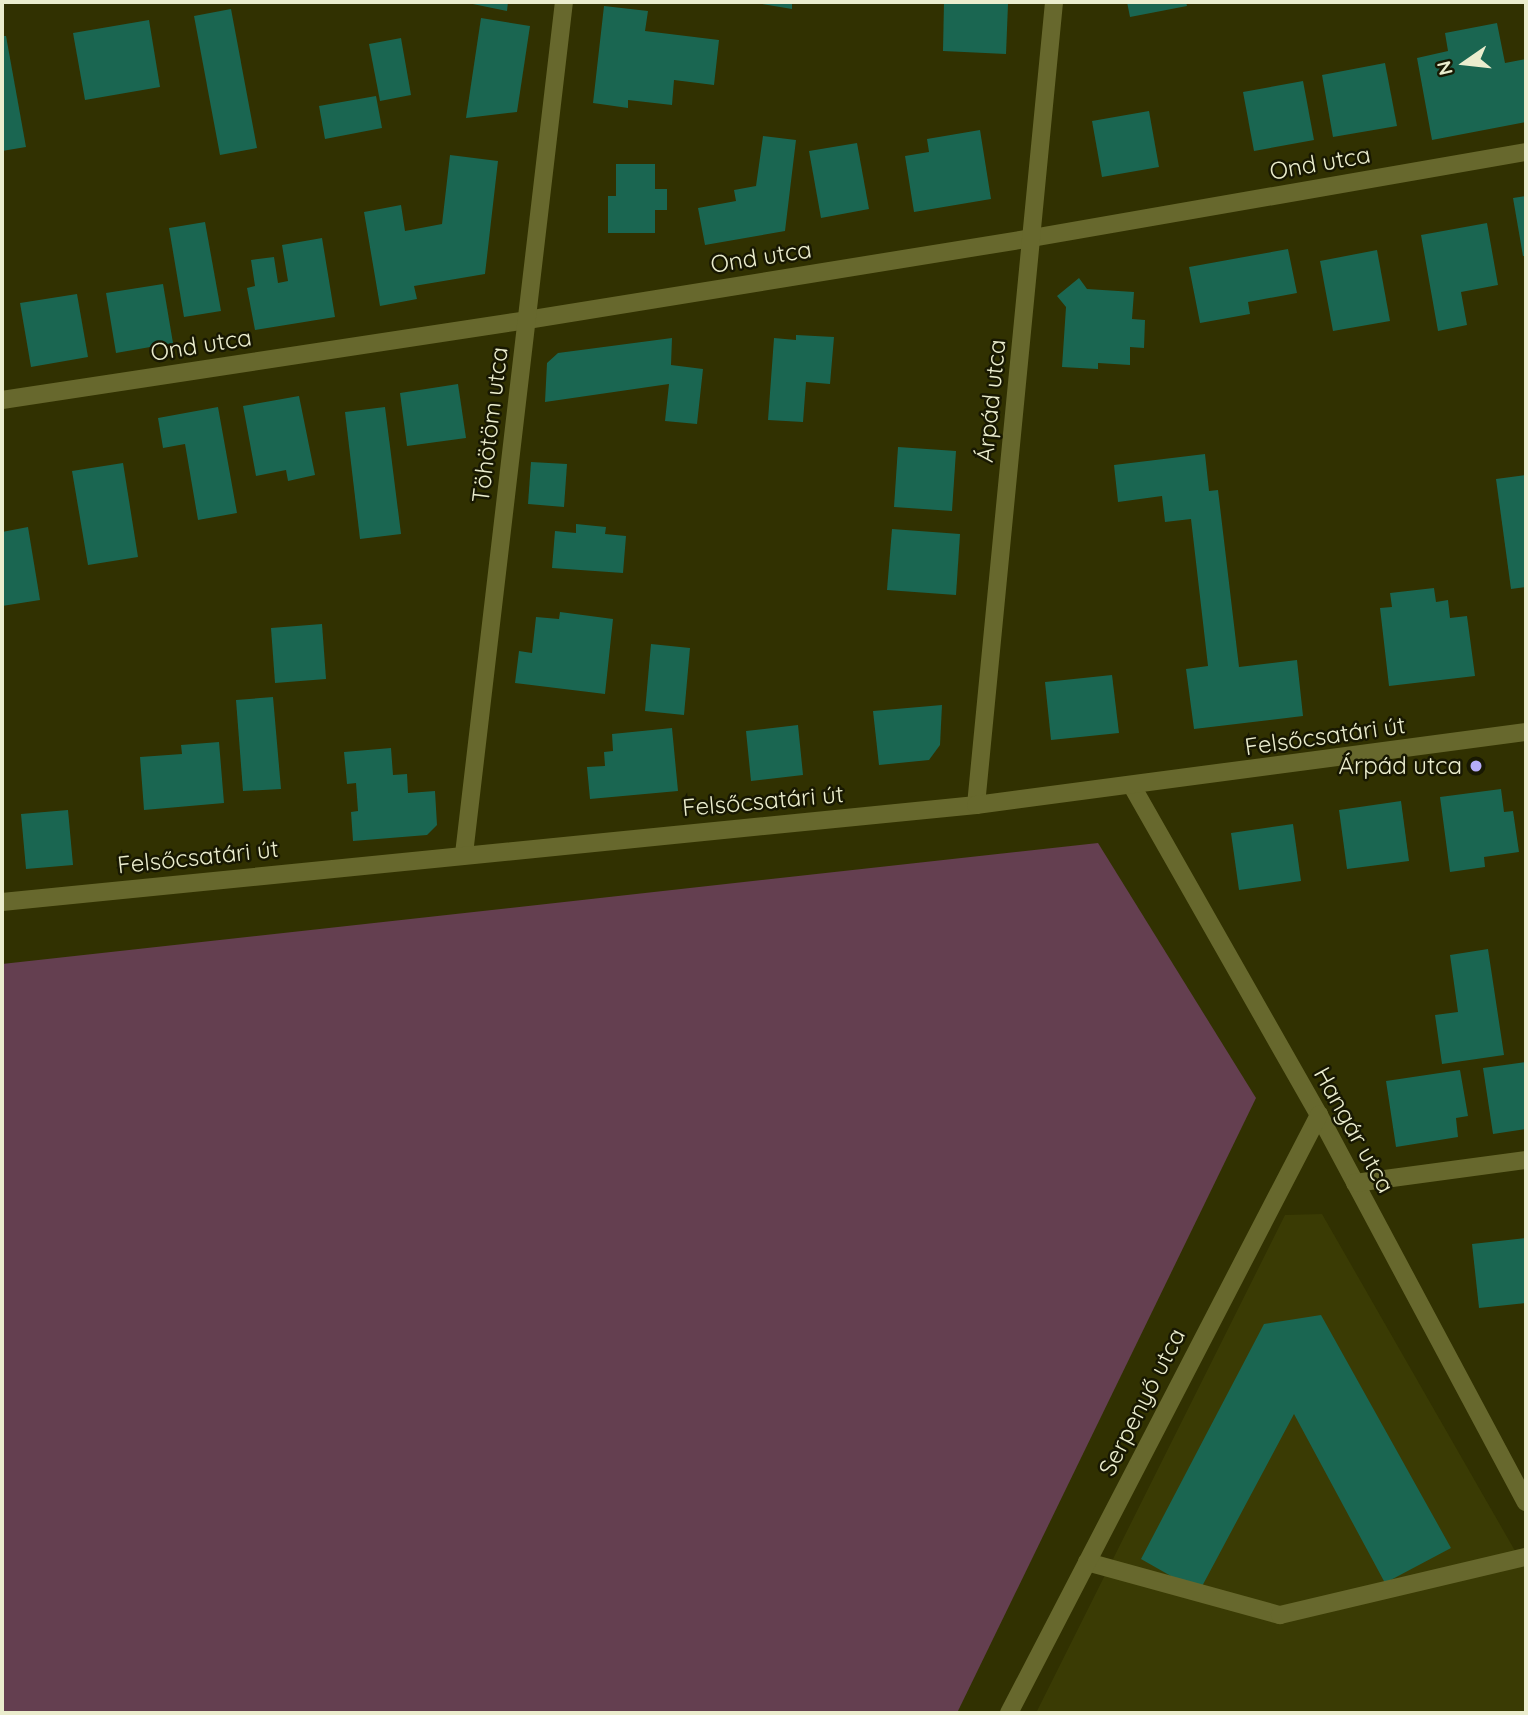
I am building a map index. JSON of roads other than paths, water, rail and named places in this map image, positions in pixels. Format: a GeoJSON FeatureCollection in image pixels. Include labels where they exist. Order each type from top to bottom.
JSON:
{"type":"FeatureCollection","features":[{"type":"Feature","properties":{"kind":"street","name":"Töhötöm utca"},"geometry":{"type":"LineString","coordinates":[[464,854],[564,2]]}},
{"type":"Feature","properties":{"kind":"street","name":"Árpád utca"},"geometry":{"type":"LineString","coordinates":[[976,805],[1055,2]]}},
{"type":"Feature","properties":{"kind":"street","name":"Ond utca"},"geometry":{"type":"LineString","coordinates":[[2,400],[527,320],[1032,238],[1526,152]]}},
{"type":"Feature","properties":{"kind":"street","name":"Felsőcsatári út"},"geometry":{"type":"LineString","coordinates":[[2,902],[976,805],[1526,732]]}},
{"type":"Feature","properties":{"kind":"street","name":"Hangár utca"},"geometry":{"type":"LineString","coordinates":[[1132,786],[1356,1183],[1526,1502]]}},
{"type":"Feature","properties":{"kind":"street","name":"Serpenyő utca"},"geometry":{"type":"LineString","coordinates":[[1009,1713],[1318,1115]]}},
{"type":"Feature","properties":{"kind":"street"},"geometry":{"type":"LineString","coordinates":[[1356,1183],[1526,1160]]}},
{"type":"Feature","properties":{"kind":"street"},"geometry":{"type":"LineString","coordinates":[[1087,1562],[1280,1615],[1526,1557]]}},
{"type":"Feature","properties":{"kind":"place","name":"Árpád utca"},"geometry":{"type":"Point","coordinates":[1476,766]}}]}
